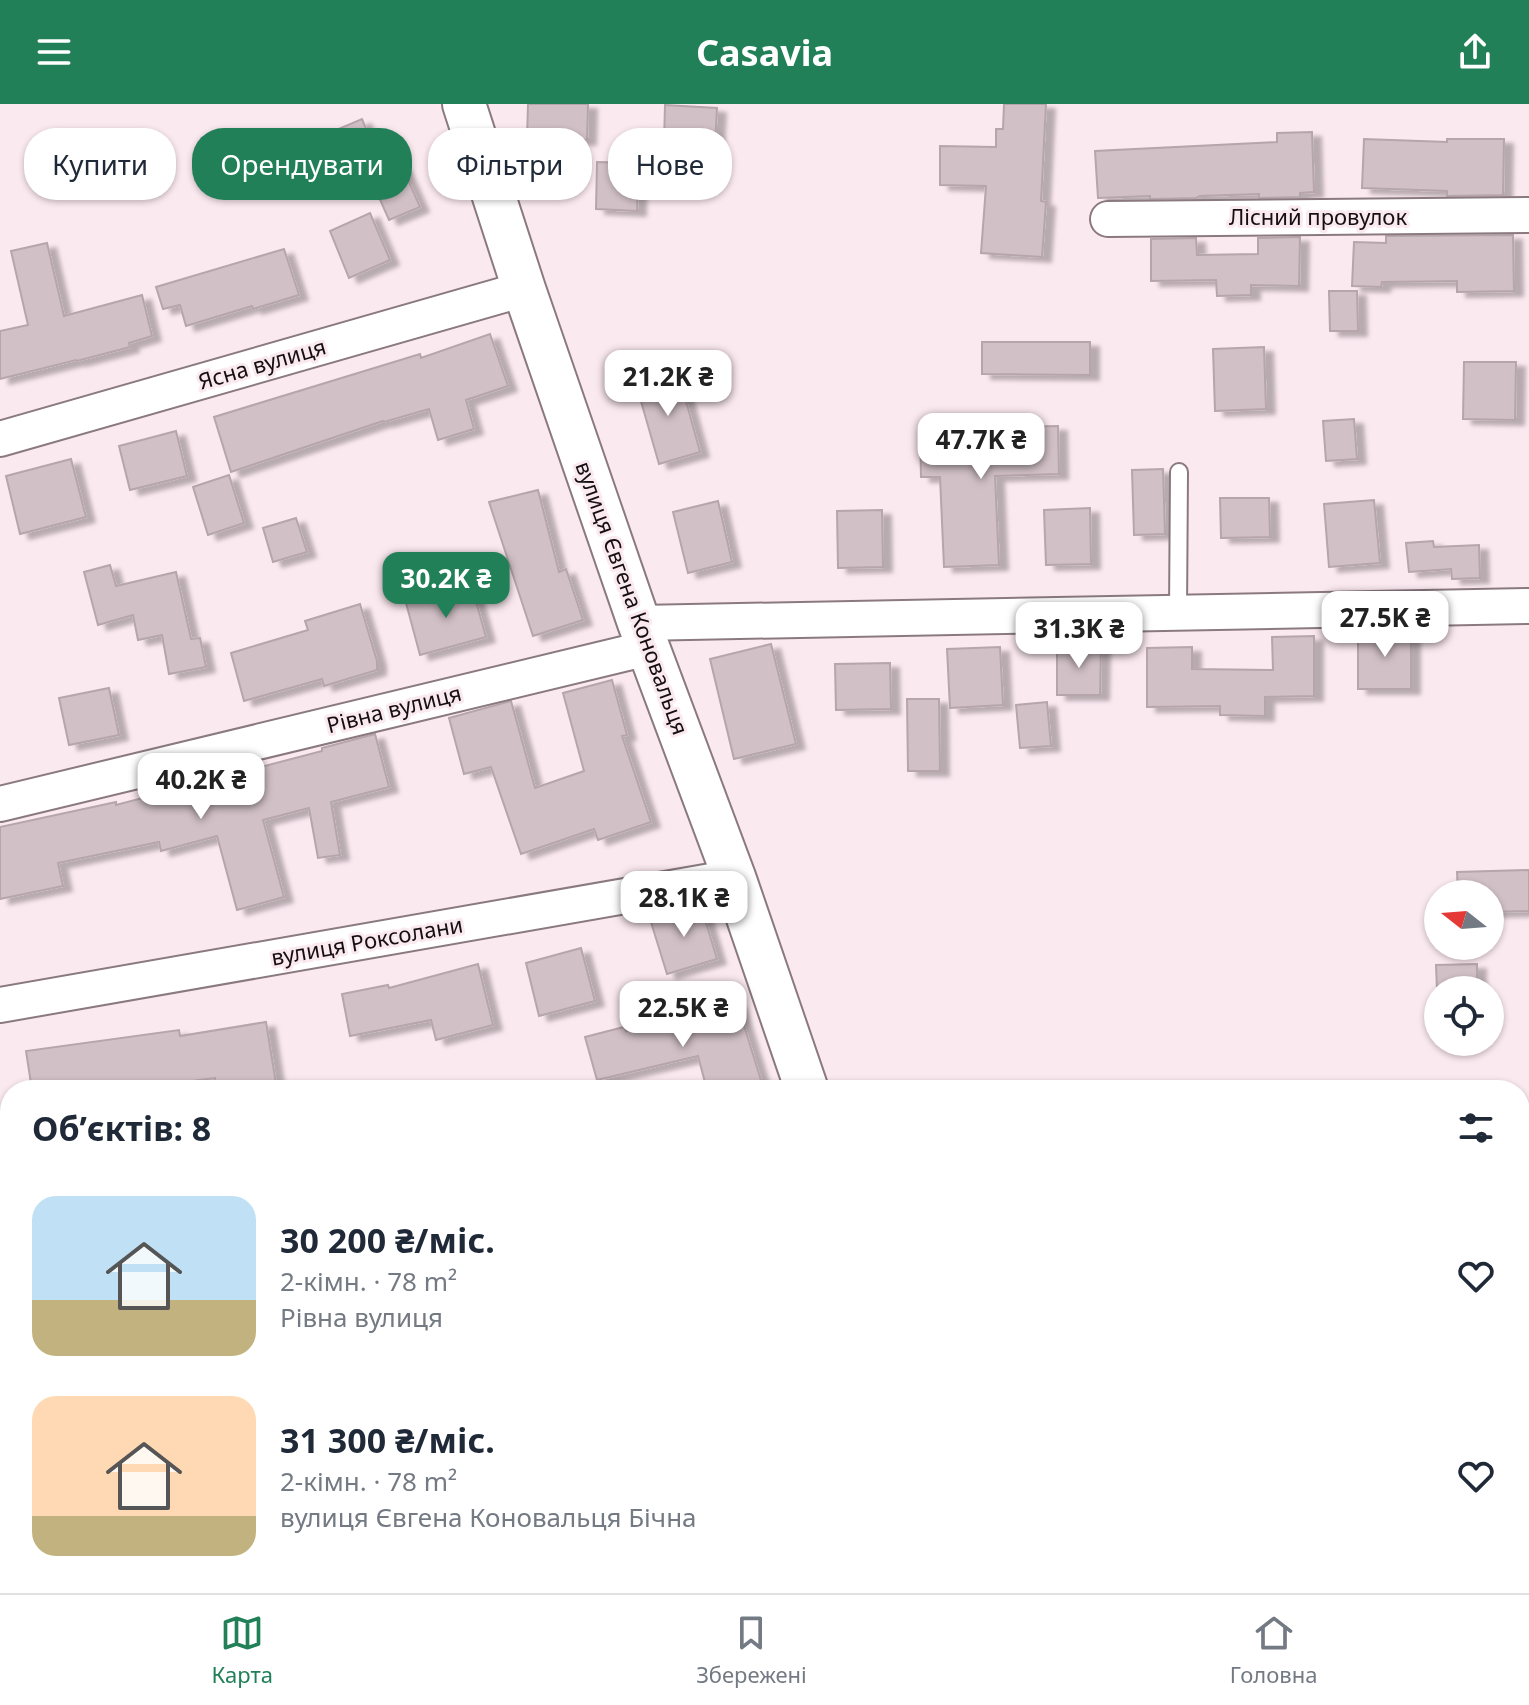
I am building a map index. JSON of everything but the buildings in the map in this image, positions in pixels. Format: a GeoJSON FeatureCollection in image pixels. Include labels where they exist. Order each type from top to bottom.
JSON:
{"type":"FeatureCollection","features":[{"type":"Feature","properties":{"kind":"street","name":"вулиця Євгена Коновальця"},"geometry":{"type":"LineString","coordinates":[[464,104],[524,289],[644,635],[734,877],[804,1080]]}},
{"type":"Feature","properties":{"kind":"street","name":"Лісний провулок"},"geometry":{"type":"LineString","coordinates":[[1108,219],[1529,215]]}},
{"type":"Feature","properties":{"kind":"street","name":"Ясна вулиця"},"geometry":{"type":"LineString","coordinates":[[0,439],[524,289]]}},
{"type":"Feature","properties":{"kind":"street","name":"Рівна вулиця"},"geometry":{"type":"LineString","coordinates":[[0,804],[644,635],[1178,613],[1529,606]]}},
{"type":"Feature","properties":{"kind":"street","name":"вулиця Роксолани"},"geometry":{"type":"LineString","coordinates":[[0,1005],[734,877]]}},
{"type":"Feature","properties":{"kind":"lane"},"geometry":{"type":"LineString","coordinates":[[1178,613],[1179,472]]}}]}
